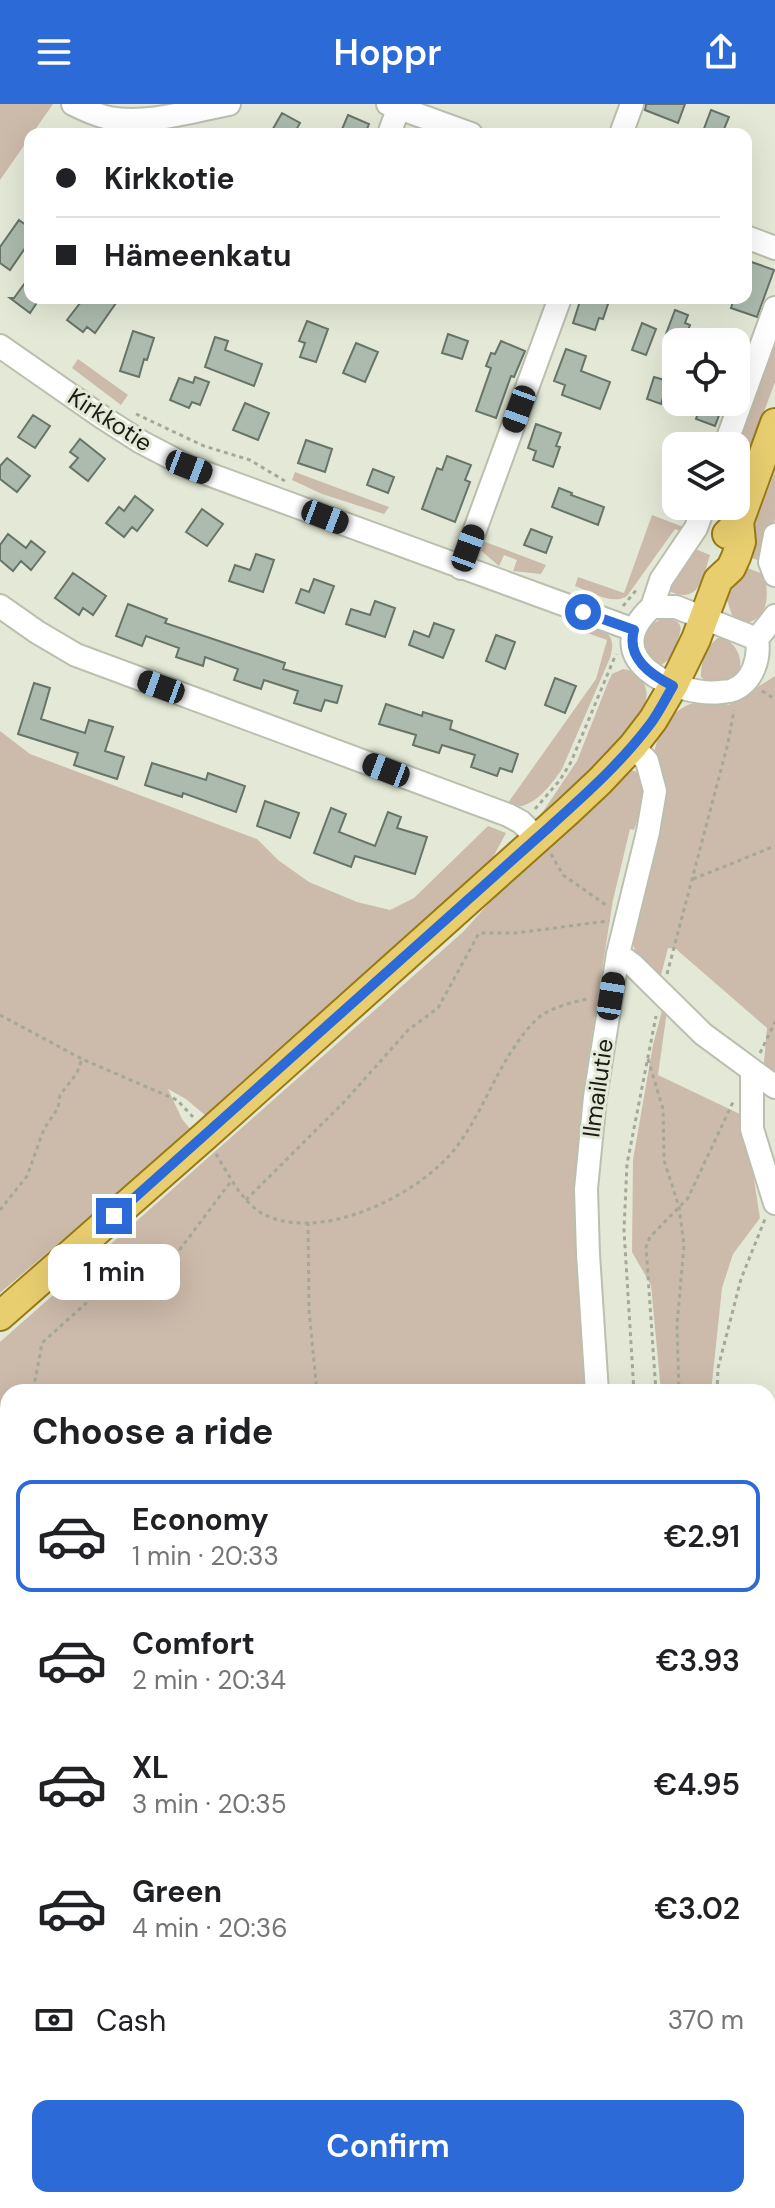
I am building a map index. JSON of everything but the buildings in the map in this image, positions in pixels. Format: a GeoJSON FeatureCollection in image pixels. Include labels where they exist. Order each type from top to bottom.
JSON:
{"type":"FeatureCollection","features":[{"type":"Feature","properties":{"kind":"main road"},"geometry":{"type":"LineString","coordinates":[[0,1316],[205,1136],[529,830],[600,781],[633,746],[673,686],[704,618],[718,580],[715,563],[719,550],[725,536],[739,522],[775,423]]}},
{"type":"Feature","properties":{"kind":"street"},"geometry":{"type":"LineString","coordinates":[[73,104],[107,118],[127,120],[229,104]]}},
{"type":"Feature","properties":{"kind":"street"},"geometry":{"type":"LineString","coordinates":[[623,128],[632,104]]}},
{"type":"Feature","properties":{"kind":"street"},"geometry":{"type":"LineString","coordinates":[[390,128],[396,105],[455,128]]}},
{"type":"Feature","properties":{"kind":"street"},"geometry":{"type":"LineString","coordinates":[[752,239],[775,248]]}},
{"type":"Feature","properties":{"kind":"street"},"geometry":{"type":"LineString","coordinates":[[461,568],[558,304]]}},
{"type":"Feature","properties":{"kind":"street"},"geometry":{"type":"LineString","coordinates":[[730,432],[775,308]]}},
{"type":"Feature","properties":{"kind":"street","name":"Kirkkotie"},"geometry":{"type":"LineString","coordinates":[[0,346],[128,434],[189,467],[624,627]]}},
{"type":"Feature","properties":{"kind":"street"},"geometry":{"type":"LineString","coordinates":[[699,520],[661,580],[652,607],[624,627],[642,664],[654,676],[673,686],[705,693],[733,690],[745,681],[757,662],[757,639],[775,616]]}},
{"type":"Feature","properties":{"kind":"street"},"geometry":{"type":"LineString","coordinates":[[775,535],[770,562],[775,575]]}},
{"type":"Feature","properties":{"kind":"street"},"geometry":{"type":"LineString","coordinates":[[0,606],[76,655],[441,790],[529,830]]}},
{"type":"Feature","properties":{"kind":"street"},"geometry":{"type":"LineString","coordinates":[[652,607],[676,607],[757,639]]}},
{"type":"Feature","properties":{"kind":"street","name":"Ilmailutie"},"geometry":{"type":"LineString","coordinates":[[596,1384],[586,1189],[595,1097],[618,954],[655,791],[647,761],[633,746]]}},
{"type":"Feature","properties":{"kind":"street"},"geometry":{"type":"LineString","coordinates":[[618,954],[703,1034],[775,1087]]}},
{"type":"Feature","properties":{"kind":"street"},"geometry":{"type":"LineString","coordinates":[[752,1071],[752,1129],[775,1203]]}},
{"type":"Feature","properties":{"kind":"path"},"geometry":{"type":"LineString","coordinates":[[134,413],[204,446],[250,460],[292,485]]}},
{"type":"Feature","properties":{"kind":"path"},"geometry":{"type":"LineString","coordinates":[[626,918],[563,875],[552,856],[529,830],[544,801],[571,762],[613,663],[616,653],[610,634],[624,627],[622,607],[637,589]]}},
{"type":"Feature","properties":{"kind":"path"},"geometry":{"type":"LineString","coordinates":[[634,1384],[624,1230],[627,1164],[661,994],[728,743],[735,705],[733,690]]}},
{"type":"Feature","properties":{"kind":"path"},"geometry":{"type":"LineString","coordinates":[[692,879],[775,846]]}},
{"type":"Feature","properties":{"kind":"path"},"geometry":{"type":"LineString","coordinates":[[246,1200],[346,1100],[408,1030],[438,1008],[479,933],[558,929],[626,918]]}},
{"type":"Feature","properties":{"kind":"path"},"geometry":{"type":"LineString","coordinates":[[0,1015],[82,1059],[177,1100],[193,1117],[246,1200],[264,1215],[291,1222],[308,1222],[327,1221],[372,1209],[418,1184],[446,1161],[460,1143],[502,1064],[536,1019],[553,1009],[590,998],[611,996]]}},
{"type":"Feature","properties":{"kind":"path"},"geometry":{"type":"LineString","coordinates":[[752,1071],[775,1022]]}},
{"type":"Feature","properties":{"kind":"path"},"geometry":{"type":"LineString","coordinates":[[647,1056],[663,1109],[664,1160],[679,1207],[684,1245],[677,1325],[679,1384]]}},
{"type":"Feature","properties":{"kind":"path"},"geometry":{"type":"LineString","coordinates":[[0,1210],[27,1176],[44,1129],[82,1059]]}},
{"type":"Feature","properties":{"kind":"path"},"geometry":{"type":"LineString","coordinates":[[655,1384],[646,1247],[650,1237],[688,1198],[734,1100]]}},
{"type":"Feature","properties":{"kind":"path"},"geometry":{"type":"LineString","coordinates":[[34,1384],[42,1343],[115,1277],[178,1252],[232,1180]]}},
{"type":"Feature","properties":{"kind":"path"},"geometry":{"type":"LineString","coordinates":[[717,1384],[718,1368],[741,1279],[765,1222],[768,1180]]}},
{"type":"Feature","properties":{"kind":"path"},"geometry":{"type":"LineString","coordinates":[[308,1222],[309,1310],[316,1384]]}},
{"type":"Feature","properties":{"kind":"shaded area"},"geometry":{"type":"Polygon","coordinates":[[[0,104],[53,104],[36,128],[24,128],[24,146],[0,180],[0,104]]]}},
{"type":"Feature","properties":{"kind":"shaded area"},"geometry":{"type":"Polygon","coordinates":[[[775,337],[775,382],[750,449],[750,432],[741,432],[747,416],[750,416],[750,407],[775,337]]]}},
{"type":"Feature","properties":{"kind":"shaded area"},"geometry":{"type":"Polygon","coordinates":[[[78,359],[128,395],[121,405],[72,368],[78,359]]]}},
{"type":"Feature","properties":{"kind":"shaded area"},"geometry":{"type":"Polygon","coordinates":[[[775,471],[775,519],[760,561],[744,555],[775,471]]]}},
{"type":"Feature","properties":{"kind":"shaded area"},"geometry":{"type":"Polygon","coordinates":[[[295,472],[389,507],[384,514],[322,494],[292,480],[295,472]]]}},
{"type":"Feature","properties":{"kind":"shaded area"},"geometry":{"type":"Polygon","coordinates":[[[652,515],[686,528],[683,532],[675,529],[627,596],[608,599],[575,586],[578,577],[624,593],[652,515]]]}},
{"type":"Feature","properties":{"kind":"shaded area"},"geometry":{"type":"Polygon","coordinates":[[[480,540],[546,565],[541,574],[513,571],[517,560],[504,555],[499,566],[478,548],[480,540]]]}},
{"type":"Feature","properties":{"kind":"shaded area"},"geometry":{"type":"Polygon","coordinates":[[[693,548],[710,555],[699,586],[688,594],[671,592],[671,581],[693,548]]]}},
{"type":"Feature","properties":{"kind":"shaded area"},"geometry":{"type":"Polygon","coordinates":[[[740,565],[765,575],[766,582],[767,597],[763,611],[746,623],[732,615],[727,600],[740,565]]]}},
{"type":"Feature","properties":{"kind":"shaded area"},"geometry":{"type":"Polygon","coordinates":[[[662,619],[674,620],[681,628],[672,654],[661,665],[648,655],[644,642],[648,629],[662,619]]]}},
{"type":"Feature","properties":{"kind":"shaded area"},"geometry":{"type":"Polygon","coordinates":[[[583,622],[610,637],[610,658],[562,769],[545,791],[531,802],[523,806],[505,807],[596,679],[607,640],[576,629],[583,622]]]}},
{"type":"Feature","properties":{"kind":"shaded area"},"geometry":{"type":"Polygon","coordinates":[[[718,638],[732,643],[736,649],[739,670],[729,681],[709,684],[701,677],[702,667],[708,650],[718,638]]]}},
{"type":"Feature","properties":{"kind":"shaded area"},"geometry":{"type":"Polygon","coordinates":[[[623,669],[635,673],[646,687],[641,712],[618,743],[548,811],[542,813],[577,761],[612,674],[623,669]]]}},
{"type":"Feature","properties":{"kind":"shaded area"},"geometry":{"type":"Polygon","coordinates":[[[775,676],[775,1081],[763,1073],[767,1028],[676,949],[668,948],[659,983],[638,957],[633,939],[658,739],[671,717],[690,704],[715,701],[729,705],[775,676]]]}},
{"type":"Feature","properties":{"kind":"shaded area"},"geometry":{"type":"Polygon","coordinates":[[[0,731],[30,754],[257,839],[278,860],[309,882],[357,902],[390,910],[414,898],[488,826],[506,833],[492,859],[206,1116],[168,1089],[182,1119],[191,1130],[0,1293],[0,731]]]}},
{"type":"Feature","properties":{"kind":"shaded area"},"geometry":{"type":"Polygon","coordinates":[[[629,770],[639,772],[643,786],[642,801],[634,830],[630,829],[613,900],[583,1092],[575,1240],[584,1384],[0,1384],[0,1342],[463,932],[531,856],[629,770]]]}},
{"type":"Feature","properties":{"kind":"shaded area"},"geometry":{"type":"Polygon","coordinates":[[[663,1007],[667,1011],[658,1075],[744,1116],[760,1218],[733,1254],[722,1288],[712,1384],[660,1384],[651,1285],[632,1252],[633,1160],[653,1045],[663,1007]]]}},
{"type":"Feature","properties":{"kind":"route"},"geometry":{"type":"LineString","coordinates":[[114,1216],[600,781],[633,746],[673,686],[654,676],[636,656],[631,639],[634,630],[583,612]]}}]}
